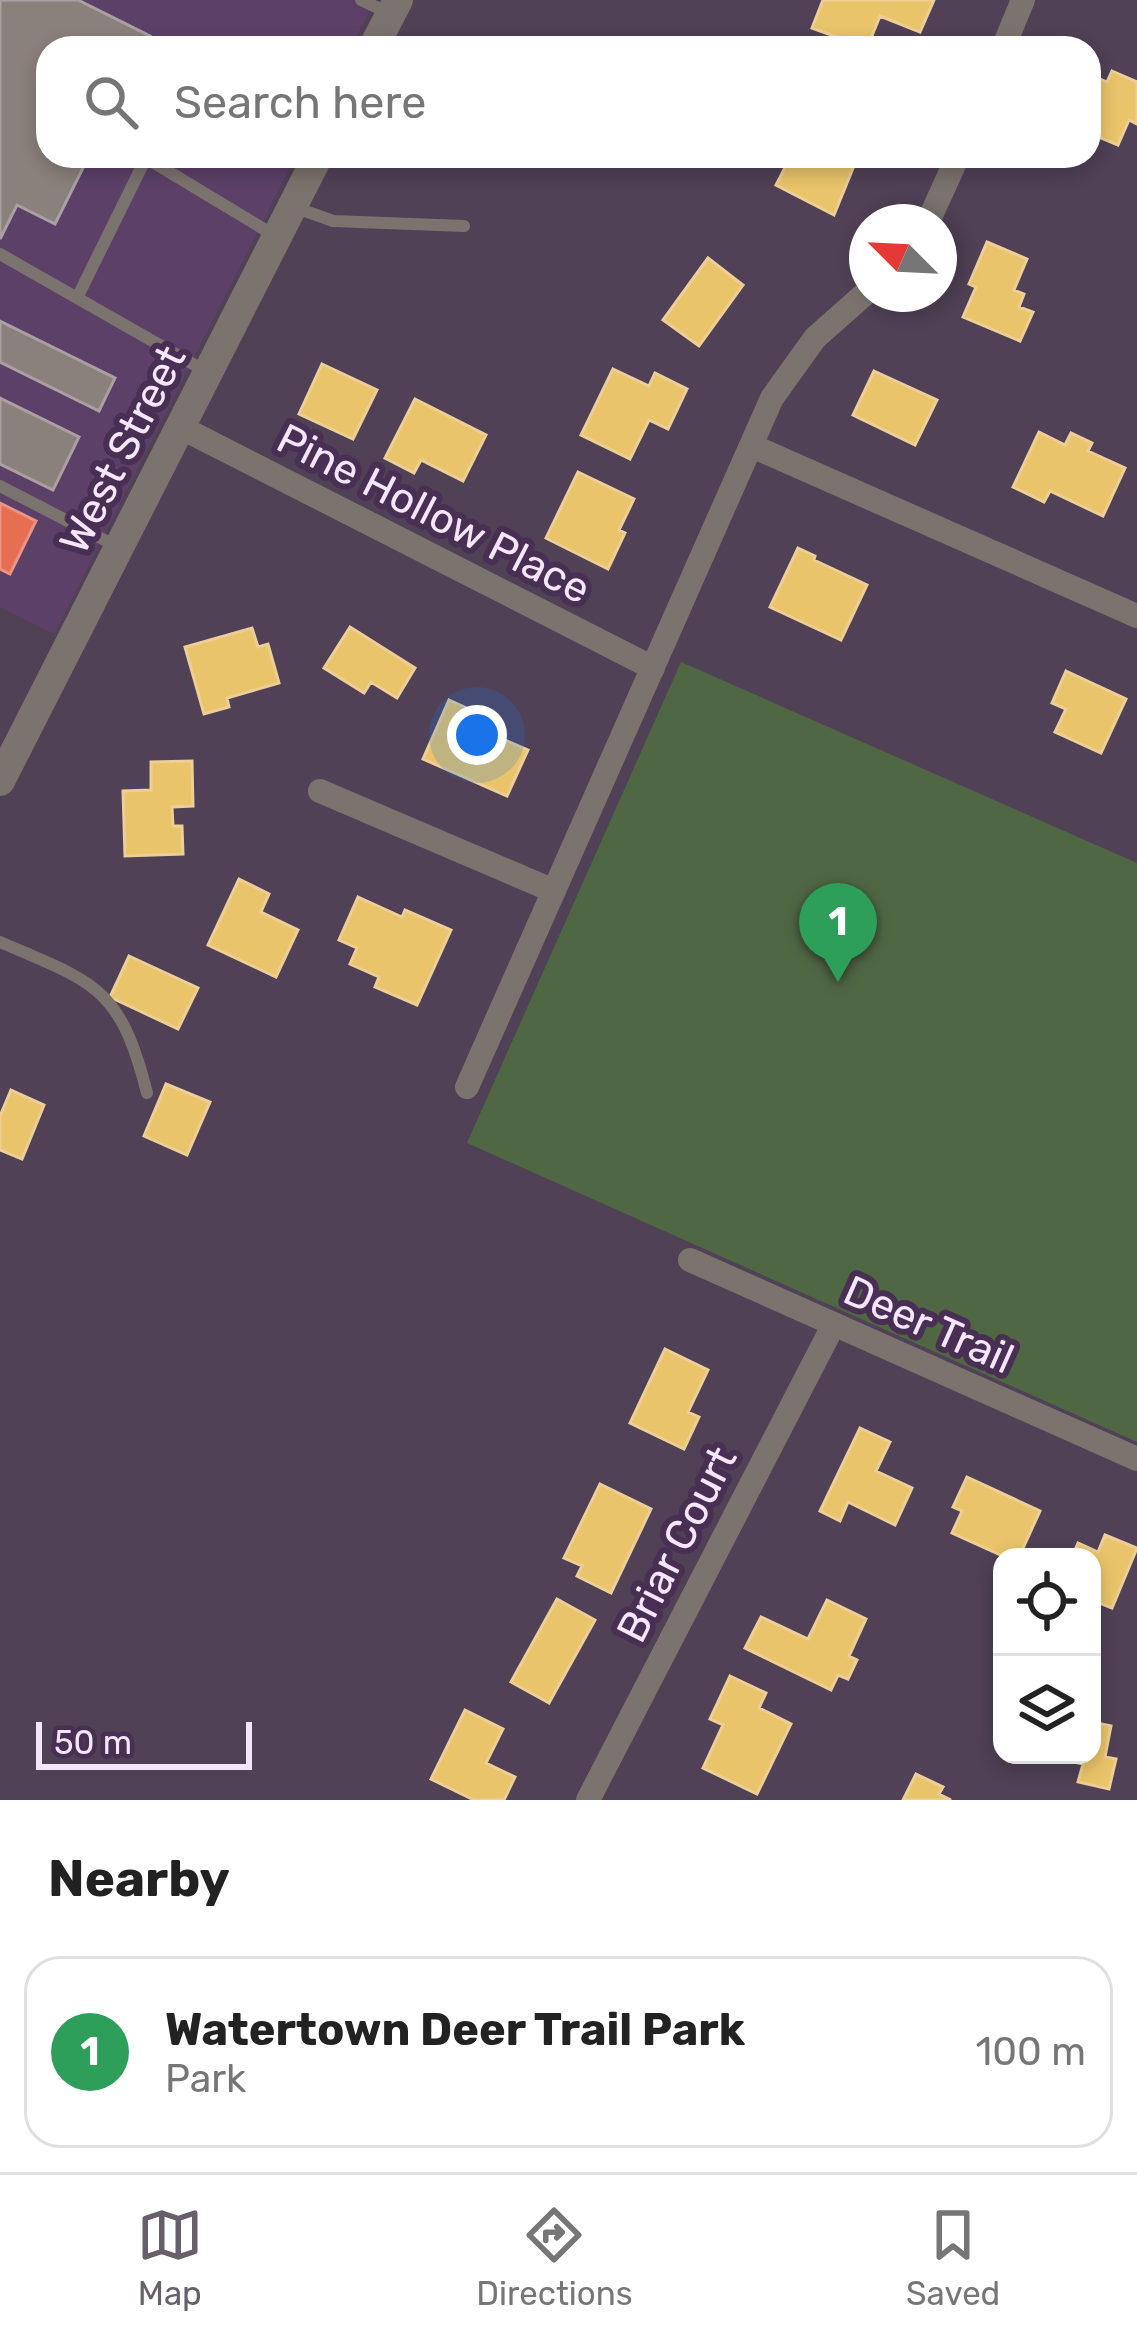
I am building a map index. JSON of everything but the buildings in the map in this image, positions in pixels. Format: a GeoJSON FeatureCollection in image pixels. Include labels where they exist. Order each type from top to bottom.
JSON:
{"type":"FeatureCollection","features":[{"type":"Feature","properties":{"kind":"street"},"geometry":{"type":"LineString","coordinates":[[1008,36],[1024,0]]}},
{"type":"Feature","properties":{"kind":"street"},"geometry":{"type":"LineString","coordinates":[[379,36],[394,7]]}},
{"type":"Feature","properties":{"kind":"street","name":"West Street"},"geometry":{"type":"LineString","coordinates":[[4,765],[312,168]]}},
{"type":"Feature","properties":{"kind":"street"},"geometry":{"type":"LineString","coordinates":[[936,204],[953,168]]}},
{"type":"Feature","properties":{"kind":"street"},"geometry":{"type":"LineString","coordinates":[[467,1087],[772,398],[815,338],[849,308]]}},
{"type":"Feature","properties":{"kind":"street","name":"Pine Hollow Place"},"geometry":{"type":"LineString","coordinates":[[180,427],[653,668]]}},
{"type":"Feature","properties":{"kind":"street"},"geometry":{"type":"LineString","coordinates":[[752,446],[1137,616]]}},
{"type":"Feature","properties":{"kind":"street"},"geometry":{"type":"LineString","coordinates":[[320,791],[554,891]]}},
{"type":"Feature","properties":{"kind":"street","name":"Deer Trail"},"geometry":{"type":"LineString","coordinates":[[690,1260],[1137,1459]]}},
{"type":"Feature","properties":{"kind":"street","name":"Briar Court"},"geometry":{"type":"LineString","coordinates":[[588,1800],[834,1324]]}},
{"type":"Feature","properties":{"kind":"lane"},"geometry":{"type":"LineString","coordinates":[[361,0],[394,7]]}},
{"type":"Feature","properties":{"kind":"lane"},"geometry":{"type":"LineString","coordinates":[[77,298],[141,168]]}},
{"type":"Feature","properties":{"kind":"lane"},"geometry":{"type":"LineString","coordinates":[[163,168],[277,237]]}},
{"type":"Feature","properties":{"kind":"lane"},"geometry":{"type":"LineString","coordinates":[[292,207],[333,220],[464,226]]}},
{"type":"Feature","properties":{"kind":"lane"},"geometry":{"type":"LineString","coordinates":[[0,254],[208,373]]}},
{"type":"Feature","properties":{"kind":"lane"},"geometry":{"type":"LineString","coordinates":[[0,486],[119,547]]}},
{"type":"Feature","properties":{"kind":"lane"},"geometry":{"type":"LineString","coordinates":[[0,942],[93,985],[114,1008],[134,1045],[147,1093]]}},
{"type":"Feature","properties":{"kind":"shaded area"},"geometry":{"type":"Polygon","coordinates":[[[0,0],[375,0],[357,36],[36,36],[36,168],[290,168],[54,634],[0,607],[0,0]]]}},
{"type":"Feature","properties":{"kind":"green space"},"geometry":{"type":"Polygon","coordinates":[[[681,662],[1137,863],[1137,1442],[467,1143],[681,662]]]}},
{"type":"Feature","properties":{"kind":"place","name":"Watertown Deer Trail Park"},"geometry":{"type":"Point","coordinates":[838,982]}}]}
